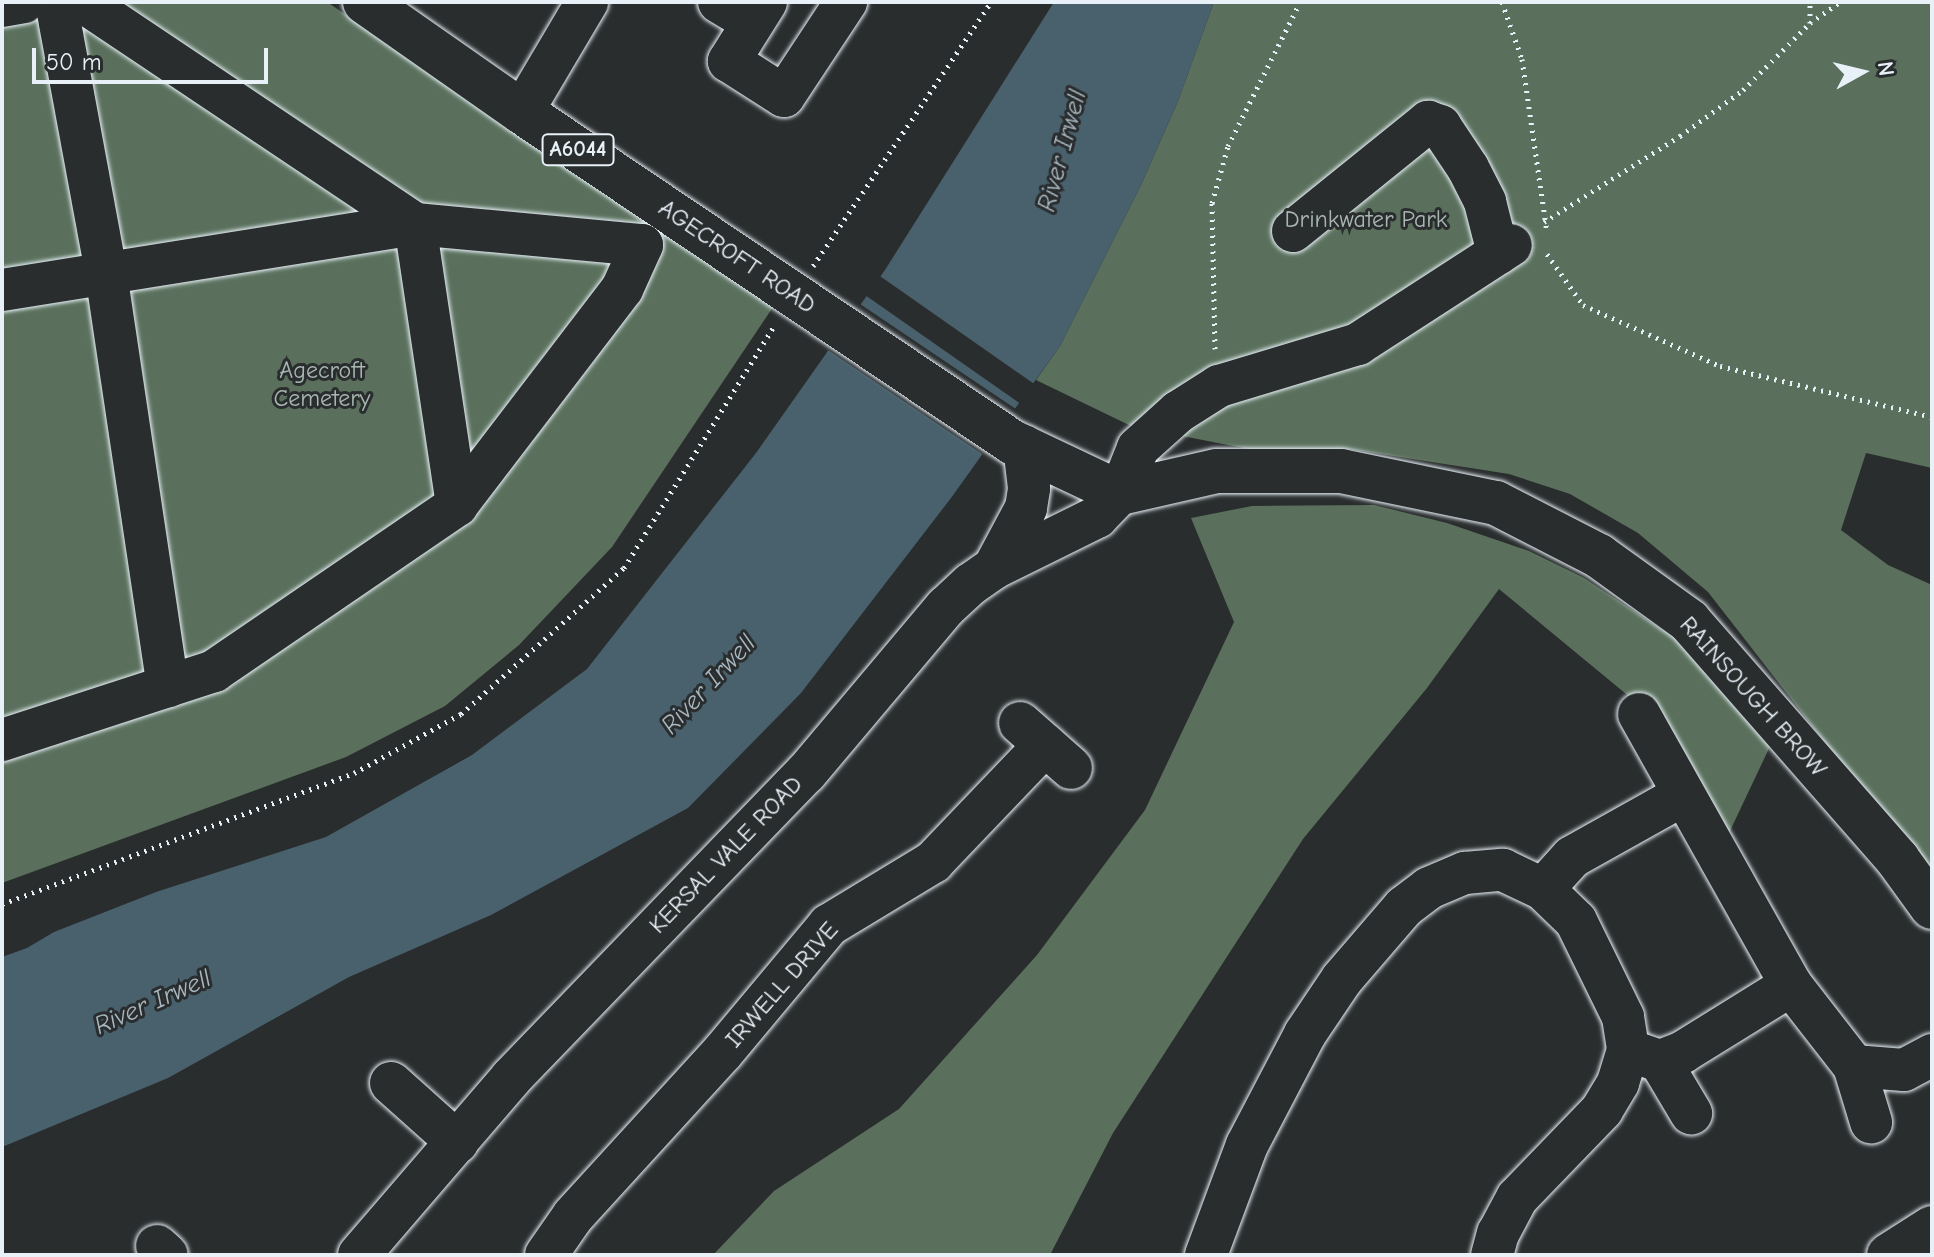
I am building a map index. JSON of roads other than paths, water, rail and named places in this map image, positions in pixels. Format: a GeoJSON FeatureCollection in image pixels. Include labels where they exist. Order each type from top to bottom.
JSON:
{"type":"FeatureCollection","features":[{"type":"Feature","properties":{"kind":"main road","name":"AGECROFT ROAD"},"geometry":{"type":"LineString","coordinates":[[365,2],[802,301],[1024,446],[1120,493]]}},
{"type":"Feature","properties":{"kind":"main road","name":"RAINSOUGH BROW"},"geometry":{"type":"LineString","coordinates":[[1120,493],[1217,471],[1341,471],[1496,503],[1509,509],[1599,556],[1689,621],[1898,860],[1932,907]]}},
{"type":"Feature","properties":{"kind":"street"},"geometry":{"type":"LineString","coordinates":[[2,6],[24,2]]}},
{"type":"Feature","properties":{"kind":"street"},"geometry":{"type":"LineString","coordinates":[[56,2],[106,273],[168,686]]}},
{"type":"Feature","properties":{"kind":"street"},"geometry":{"type":"LineString","coordinates":[[84,2],[415,224],[457,505]]}},
{"type":"Feature","properties":{"kind":"street"},"geometry":{"type":"LineString","coordinates":[[522,112],[587,2]]}},
{"type":"Feature","properties":{"kind":"street"},"geometry":{"type":"LineString","coordinates":[[746,9],[729,61],[784,96],[846,2]]}},
{"type":"Feature","properties":{"kind":"street"},"geometry":{"type":"LineString","coordinates":[[1120,493],[1138,448],[1178,412],[1219,386],[1358,344],[1504,249],[1468,168],[1440,126],[1428,122],[1293,231]]}},
{"type":"Feature","properties":{"kind":"street"},"geometry":{"type":"LineString","coordinates":[[2,290],[415,224],[642,245],[622,289],[457,505],[214,671],[2,740]]}},
{"type":"Feature","properties":{"kind":"street"},"geometry":{"type":"LineString","coordinates":[[994,568],[1026,508],[1029,488],[1024,446]]}},
{"type":"Feature","properties":{"kind":"street","name":"KERSAL VALE ROAD"},"geometry":{"type":"LineString","coordinates":[[359,1255],[511,1078],[806,773],[946,607],[994,568],[1097,517],[1120,493]]}},
{"type":"Feature","properties":{"kind":"street"},"geometry":{"type":"LineString","coordinates":[[1639,714],[1791,985],[1854,1066],[1871,1122]]}},
{"type":"Feature","properties":{"kind":"street","name":"IRWELL DRIVE"},"geometry":{"type":"LineString","coordinates":[[546,1255],[573,1216],[722,1053],[829,925],[933,862],[1046,746]]}},
{"type":"Feature","properties":{"kind":"street"},"geometry":{"type":"LineString","coordinates":[[1543,889],[1572,857],[1683,795]]}},
{"type":"Feature","properties":{"kind":"street"},"geometry":{"type":"LineString","coordinates":[[1206,1255],[1247,1145],[1305,1034],[1342,979],[1384,929],[1429,888],[1465,873],[1503,870],[1543,889],[1576,921],[1644,1055],[1691,1113]]}},
{"type":"Feature","properties":{"kind":"street"},"geometry":{"type":"LineString","coordinates":[[1492,1255],[1498,1233],[1517,1198],[1602,1110],[1618,1083],[1644,1055],[1683,1052],[1791,985]]}},
{"type":"Feature","properties":{"kind":"street"},"geometry":{"type":"LineString","coordinates":[[1854,1066],[1904,1070],[1932,1055]]}},
{"type":"Feature","properties":{"kind":"street"},"geometry":{"type":"LineString","coordinates":[[391,1083],[457,1142]]}},
{"type":"Feature","properties":{"kind":"street"},"geometry":{"type":"LineString","coordinates":[[1888,1255],[1929,1235]]}},
{"type":"Feature","properties":{"kind":"water","name":"River Irwell"},"geometry":{"type":"Polygon","coordinates":[[[1054,2],[1214,2],[1178,101],[1141,185],[1060,346],[951,498],[801,693],[688,808],[491,915],[349,977],[168,1078],[2,1147],[2,957],[27,948],[54,932],[156,892],[326,837],[472,755],[587,669],[756,453],[885,270],[1054,2]]]}},
{"type":"Feature","properties":{"kind":"park label","name":"Drinkwater Park"},"geometry":{"type":"Point","coordinates":[1366,220]}},
{"type":"Feature","properties":{"kind":"park label","name":"Agecroft Cemetery"},"geometry":{"type":"Point","coordinates":[322,385]}}]}
